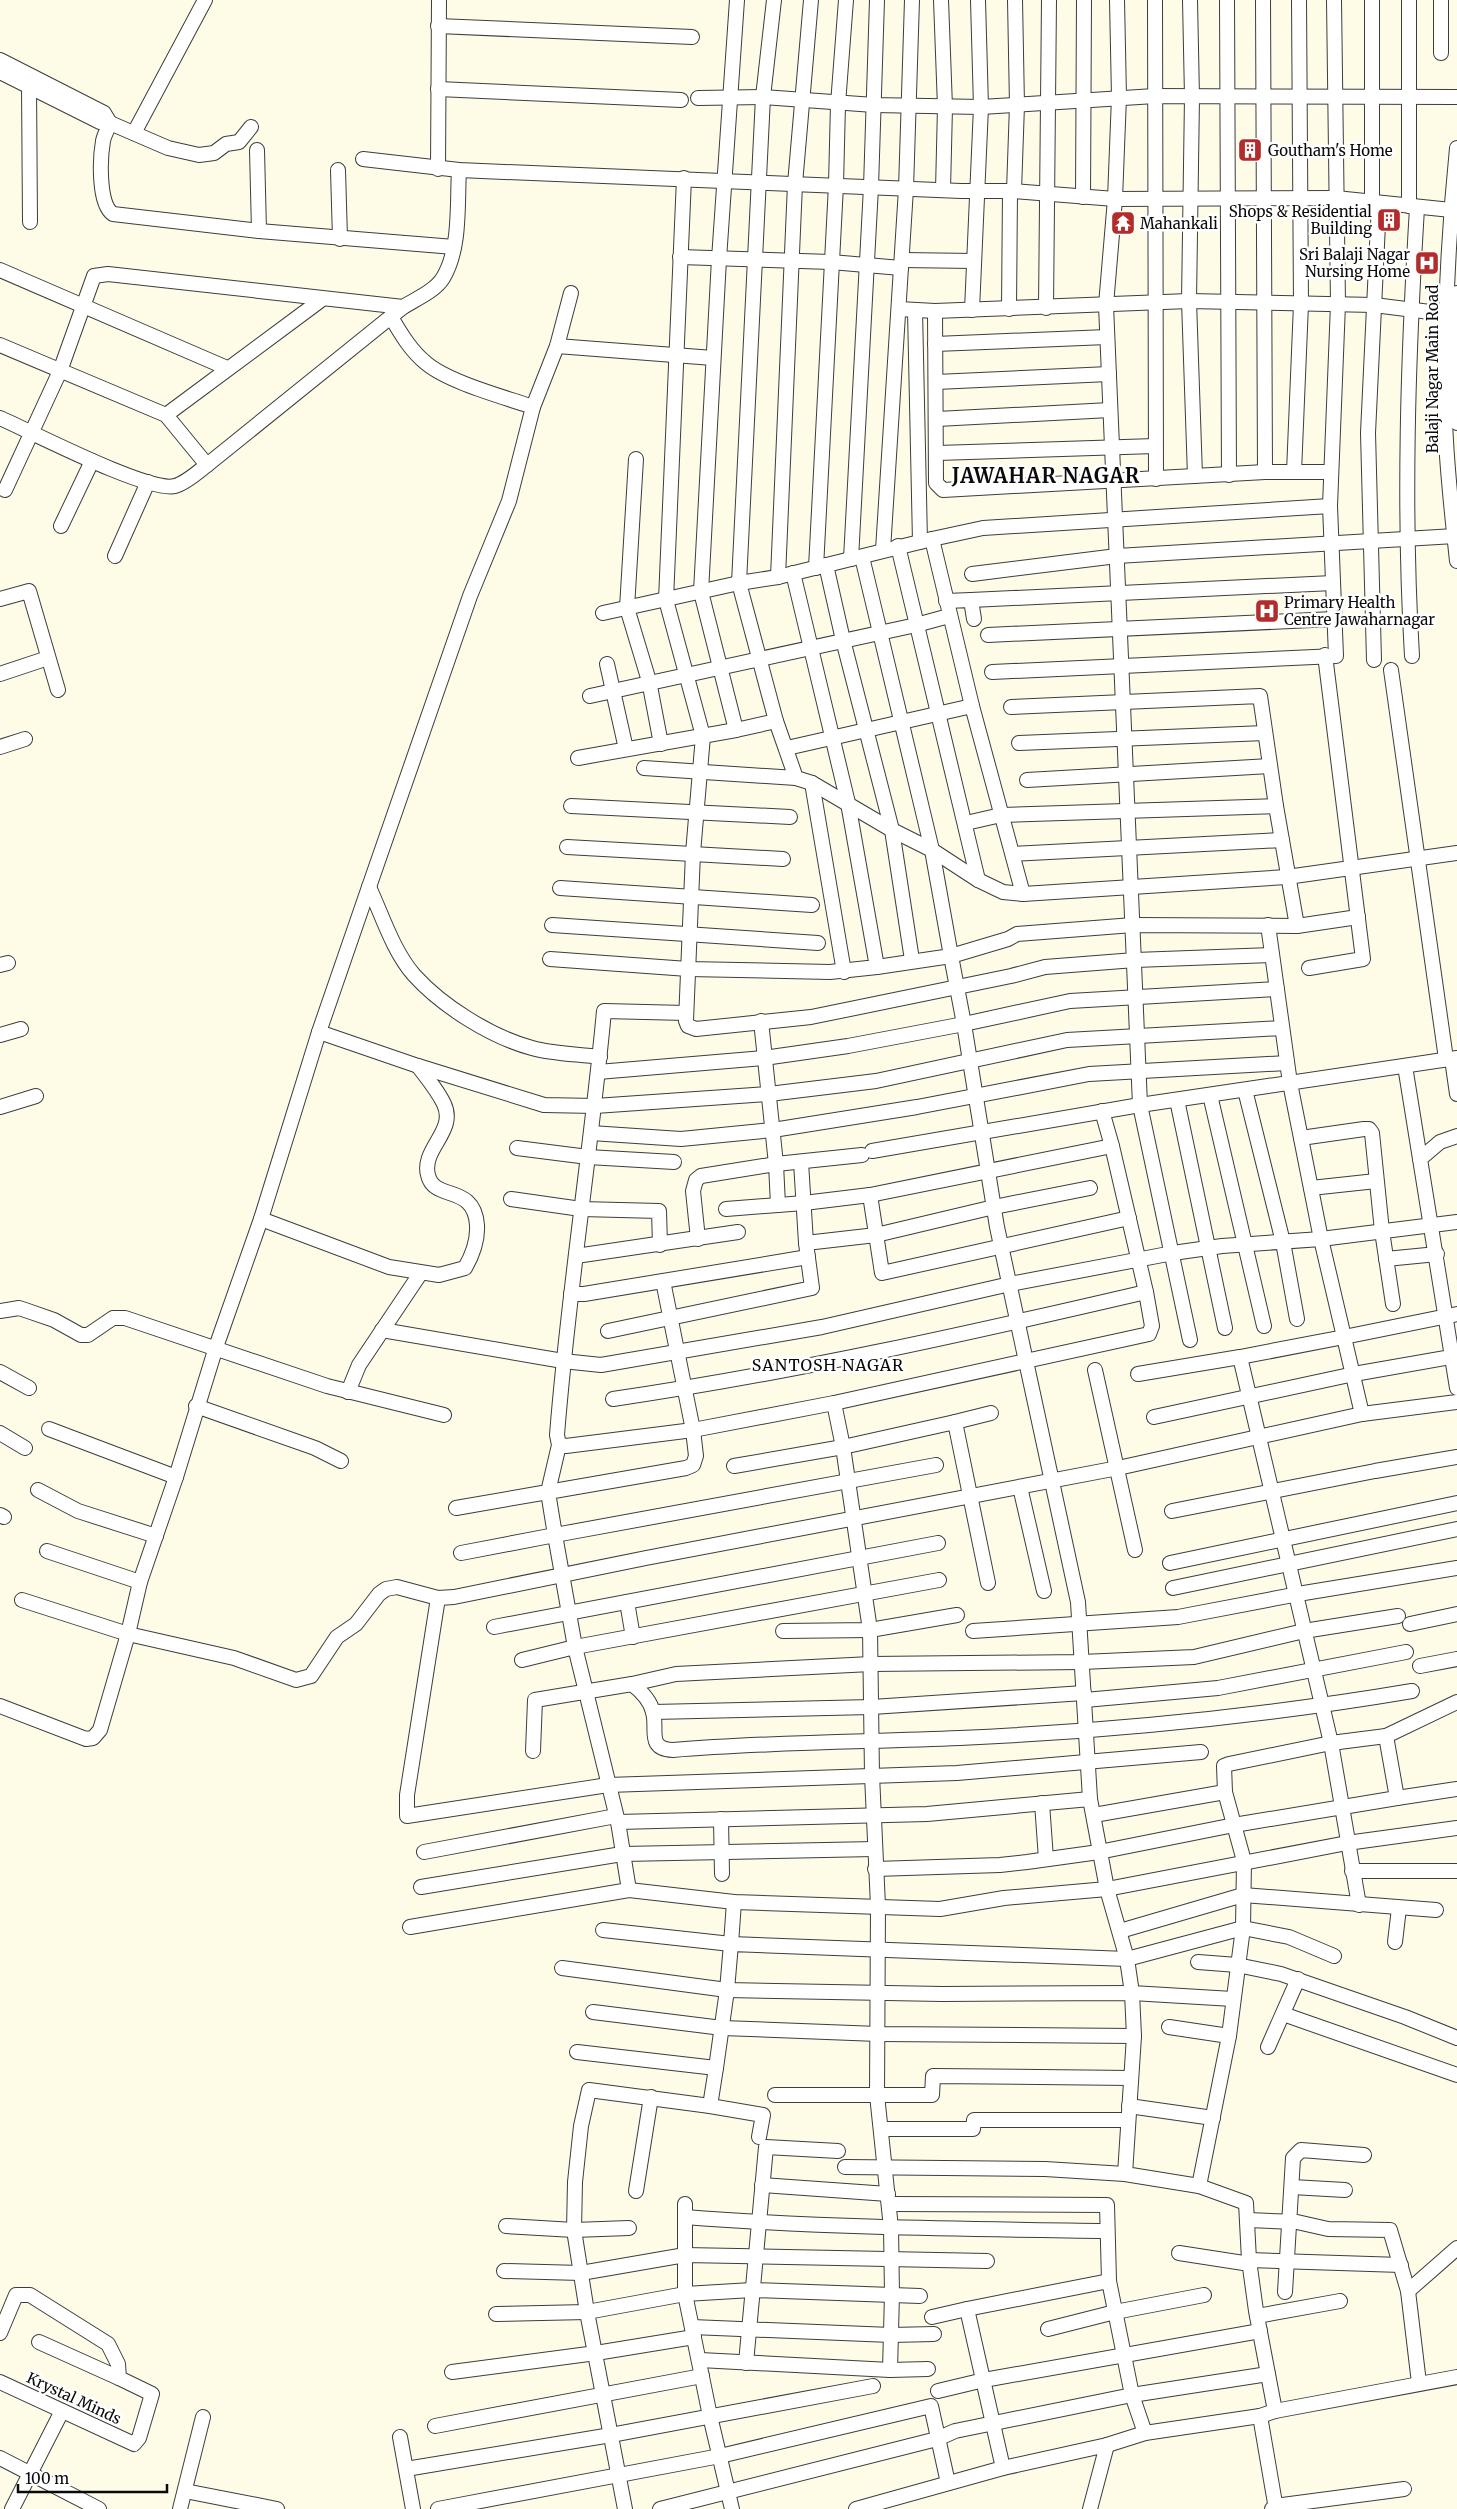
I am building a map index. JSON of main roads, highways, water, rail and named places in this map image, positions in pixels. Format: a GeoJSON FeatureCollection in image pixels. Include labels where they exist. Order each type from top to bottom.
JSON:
{"type":"FeatureCollection","features":[{"type":"Feature","properties":{"kind":"place","name":"Goutham's Home"},"geometry":{"type":"Point","coordinates":[1250,150]}},
{"type":"Feature","properties":{"kind":"place","name":"Shops & Residential Building"},"geometry":{"type":"Point","coordinates":[1389,220]}},
{"type":"Feature","properties":{"kind":"place","name":"Mahankali"},"geometry":{"type":"Point","coordinates":[1123,223]}},
{"type":"Feature","properties":{"kind":"place","name":"Sri Balaji Nagar Nursing Home"},"geometry":{"type":"Point","coordinates":[1427,263]}},
{"type":"Feature","properties":{"kind":"place","name":"Primary Health Centre Jawaharnagar"},"geometry":{"type":"Point","coordinates":[1267,611]}},
{"type":"Feature","properties":{"kind":"district","name":"JAWAHAR NAGAR"},"geometry":{"type":"Point","coordinates":[1046,475]}},
{"type":"Feature","properties":{"kind":"district","name":"SANTOSH NAGAR"},"geometry":{"type":"Point","coordinates":[828,1365]}}]}
